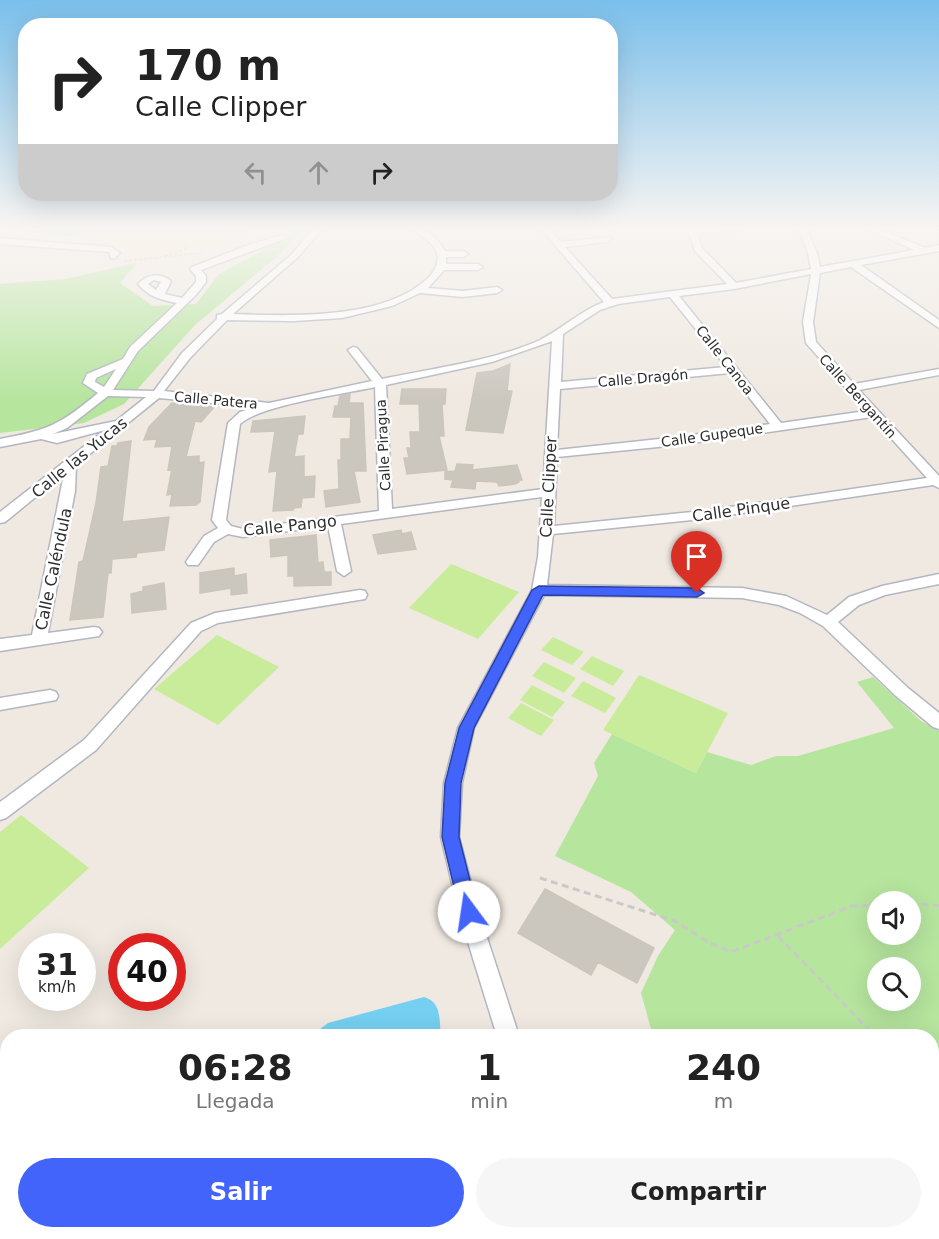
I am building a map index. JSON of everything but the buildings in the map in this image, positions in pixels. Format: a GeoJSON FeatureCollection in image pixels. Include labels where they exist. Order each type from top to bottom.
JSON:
{"type":"FeatureCollection","features":[{"type":"Feature","properties":{"kind":"street"},"geometry":{"type":"LineString","coordinates":[[0,443],[41,435],[63,426],[105,393],[134,350],[198,286]]}},
{"type":"Feature","properties":{"kind":"street","name":"Calle las Yucas"},"geometry":{"type":"LineString","coordinates":[[0,519],[157,394],[175,366],[221,317],[259,286]]}},
{"type":"Feature","properties":{"kind":"street"},"geometry":{"type":"LineString","coordinates":[[221,317],[338,316],[396,302],[424,286]]}},
{"type":"Feature","properties":{"kind":"street"},"geometry":{"type":"LineString","coordinates":[[595,286],[610,303]]}},
{"type":"Feature","properties":{"kind":"street"},"geometry":{"type":"LineString","coordinates":[[558,334],[597,308],[610,303],[734,286]]}},
{"type":"Feature","properties":{"kind":"street","name":"Calle Bergantín"},"geometry":{"type":"LineString","coordinates":[[813,286],[806,326],[811,343],[926,470],[938,477]]}},
{"type":"Feature","properties":{"kind":"street"},"geometry":{"type":"LineString","coordinates":[[884,286],[939,325]]}},
{"type":"Feature","properties":{"kind":"street"},"geometry":{"type":"LineString","coordinates":[[419,290],[463,294],[497,290]]}},
{"type":"Feature","properties":{"kind":"street","name":"Calle Canoa"},"geometry":{"type":"LineString","coordinates":[[673,294],[731,370],[778,426]]}},
{"type":"Feature","properties":{"kind":"street"},"geometry":{"type":"LineString","coordinates":[[161,297],[182,302]]}},
{"type":"Feature","properties":{"kind":"street","name":"Calle Pango"},"geometry":{"type":"LineString","coordinates":[[548,492],[243,533],[226,529],[219,520],[234,423],[244,414],[276,405],[488,360],[543,342],[558,334]]}},
{"type":"Feature","properties":{"kind":"street","name":"Calle Clipper"},"geometry":{"type":"LineString","coordinates":[[506,1029],[469,912],[450,837],[453,783],[466,728],[539,590],[545,557],[558,334]]}},
{"type":"Feature","properties":{"kind":"street","name":"Calle Piragua"},"geometry":{"type":"LineString","coordinates":[[353,350],[380,384],[386,514]]}},
{"type":"Feature","properties":{"kind":"street"},"geometry":{"type":"LineString","coordinates":[[105,393],[89,383],[91,376],[126,361]]}},
{"type":"Feature","properties":{"kind":"street","name":"Calle Dragón"},"geometry":{"type":"LineString","coordinates":[[555,386],[731,370]]}},
{"type":"Feature","properties":{"kind":"street"},"geometry":{"type":"LineString","coordinates":[[850,388],[939,372]]}},
{"type":"Feature","properties":{"kind":"street","name":"Calle Patera"},"geometry":{"type":"LineString","coordinates":[[105,393],[157,394],[276,405]]}},
{"type":"Feature","properties":{"kind":"street","name":"Calle Gupeque"},"geometry":{"type":"LineString","coordinates":[[550,454],[678,441],[873,412]]}},
{"type":"Feature","properties":{"kind":"street"},"geometry":{"type":"LineString","coordinates":[[41,435],[57,439],[124,421]]}},
{"type":"Feature","properties":{"kind":"street","name":"Calle Caléndula"},"geometry":{"type":"LineString","coordinates":[[39,639],[69,490],[71,471],[69,464]]}},
{"type":"Feature","properties":{"kind":"street","name":"Calle Pinque"},"geometry":{"type":"LineString","coordinates":[[545,531],[702,515],[938,477]]}},
{"type":"Feature","properties":{"kind":"street"},"geometry":{"type":"LineString","coordinates":[[334,521],[344,572]]}},
{"type":"Feature","properties":{"kind":"street"},"geometry":{"type":"LineString","coordinates":[[193,562],[209,539],[226,529]]}},
{"type":"Feature","properties":{"kind":"street"},"geometry":{"type":"LineString","coordinates":[[828,622],[854,601],[882,591],[939,579]]}},
{"type":"Feature","properties":{"kind":"street"},"geometry":{"type":"LineString","coordinates":[[539,590],[742,593],[781,600],[805,609],[828,622],[902,692],[939,722]]}},
{"type":"Feature","properties":{"kind":"street"},"geometry":{"type":"LineString","coordinates":[[0,812],[90,745],[196,627],[215,618],[360,596]]}},
{"type":"Feature","properties":{"kind":"street"},"geometry":{"type":"LineString","coordinates":[[0,645],[94,632]]}},
{"type":"Feature","properties":{"kind":"street"},"geometry":{"type":"LineString","coordinates":[[0,704],[50,696]]}},
{"type":"Feature","properties":{"kind":"path"},"geometry":{"type":"LineString","coordinates":[[540,878],[675,921],[708,942],[732,952],[852,906],[867,905]]}},
{"type":"Feature","properties":{"kind":"path"},"geometry":{"type":"LineString","coordinates":[[921,904],[939,906]]}},
{"type":"Feature","properties":{"kind":"path"},"geometry":{"type":"LineString","coordinates":[[778,936],[868,1029]]}},
{"type":"Feature","properties":{"kind":"green space"},"geometry":{"type":"Polygon","coordinates":[[[0,286],[124,286],[153,306],[196,304],[210,286],[242,286],[195,325],[124,404],[84,423],[0,433],[0,286]]]}},
{"type":"Feature","properties":{"kind":"green space"},"geometry":{"type":"Polygon","coordinates":[[[451,564],[519,592],[478,639],[409,608],[451,564]]]}},
{"type":"Feature","properties":{"kind":"green space"},"geometry":{"type":"Polygon","coordinates":[[[217,635],[279,667],[218,725],[154,689],[217,635]]]}},
{"type":"Feature","properties":{"kind":"green space"},"geometry":{"type":"Polygon","coordinates":[[[553,637],[584,652],[572,665],[541,650],[553,637]]]}},
{"type":"Feature","properties":{"kind":"green space"},"geometry":{"type":"Polygon","coordinates":[[[592,656],[624,671],[613,686],[580,669],[592,656]]]}},
{"type":"Feature","properties":{"kind":"green space"},"geometry":{"type":"Polygon","coordinates":[[[544,662],[576,678],[564,693],[532,676],[544,662]]]}},
{"type":"Feature","properties":{"kind":"green space"},"geometry":{"type":"Polygon","coordinates":[[[639,675],[728,713],[696,773],[603,730],[639,675]]]}},
{"type":"Feature","properties":{"kind":"green space"},"geometry":{"type":"Polygon","coordinates":[[[873,677],[921,721],[939,731],[939,1029],[651,1029],[641,993],[658,956],[675,930],[631,892],[555,856],[598,776],[594,763],[612,734],[696,773],[707,752],[751,765],[776,756],[798,756],[894,728],[857,682],[873,677]]]}},
{"type":"Feature","properties":{"kind":"green space"},"geometry":{"type":"Polygon","coordinates":[[[583,681],[616,698],[605,713],[571,696],[583,681]]]}},
{"type":"Feature","properties":{"kind":"green space"},"geometry":{"type":"Polygon","coordinates":[[[532,685],[565,702],[552,717],[520,700],[532,685]]]}},
{"type":"Feature","properties":{"kind":"green space"},"geometry":{"type":"Polygon","coordinates":[[[521,703],[554,720],[541,736],[508,718],[521,703]]]}},
{"type":"Feature","properties":{"kind":"green space"},"geometry":{"type":"Polygon","coordinates":[[[21,815],[89,868],[0,949],[0,832],[21,815]]]}},
{"type":"Feature","properties":{"kind":"water"},"geometry":{"type":"Polygon","coordinates":[[[424,997],[430,999],[437,1007],[440,1029],[320,1029],[328,1023],[424,997]]]}},
{"type":"Feature","properties":{"kind":"route"},"geometry":{"type":"LineString","coordinates":[[469,912],[450,837],[453,783],[466,728],[539,590],[697,593]]}}]}
